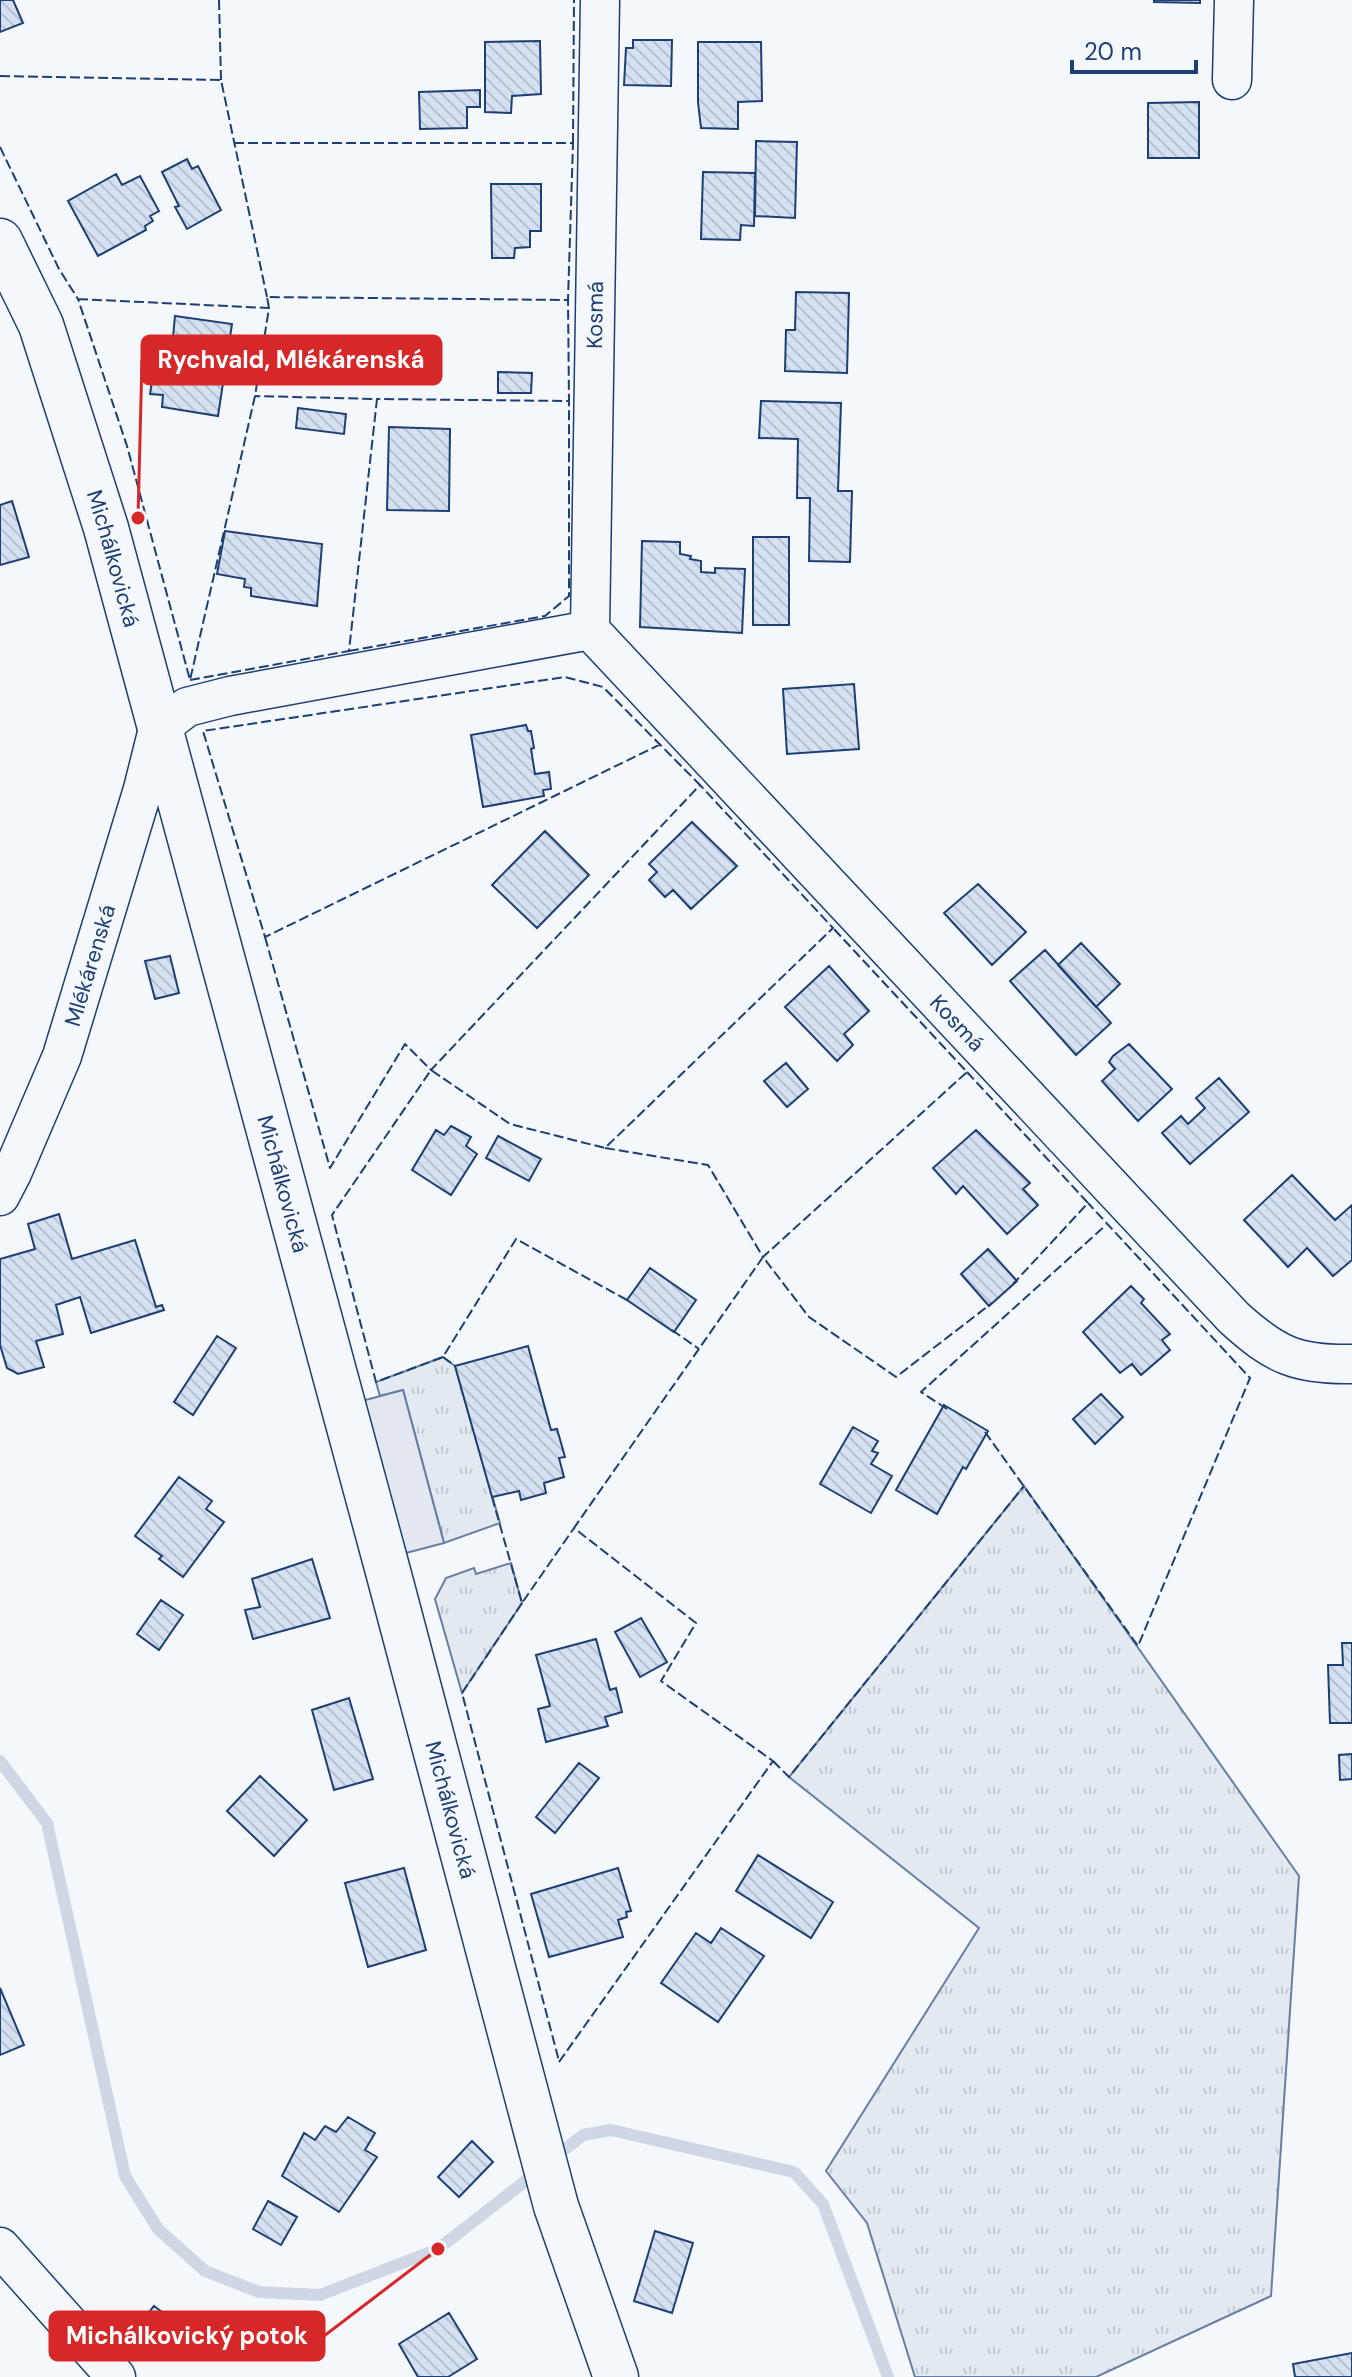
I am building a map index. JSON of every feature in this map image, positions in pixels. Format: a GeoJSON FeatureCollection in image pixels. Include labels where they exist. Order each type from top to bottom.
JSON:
{"type":"FeatureCollection","features":[{"type":"Feature","properties":{"kind":"street","name":"Kosmá"},"geometry":{"type":"LineString","coordinates":[[600,0],[590,630],[1234,1318],[1259,1341],[1291,1359],[1352,1364]]}},
{"type":"Feature","properties":{"kind":"street"},"geometry":{"type":"LineString","coordinates":[[1232,80],[1234,0]]}},
{"type":"Feature","properties":{"kind":"street","name":"Michálkovická"},"geometry":{"type":"LineString","coordinates":[[0,241],[41,325],[106,528],[556,2206],[616,2377]]}},
{"type":"Feature","properties":{"kind":"street"},"geometry":{"type":"LineString","coordinates":[[158,729],[187,707],[230,696],[590,630]]}},
{"type":"Feature","properties":{"kind":"street","name":"Mlékárenská"},"geometry":{"type":"LineString","coordinates":[[0,1196],[62,1056],[139,804],[158,729]]}},
{"type":"Feature","properties":{"kind":"street"},"geometry":{"type":"LineString","coordinates":[[0,2247],[116,2377]]}},
{"type":"Feature","properties":{"kind":"green space"},"geometry":{"type":"Polygon","coordinates":[[[443,1357],[455,1366],[500,1523],[444,1543],[403,1390],[380,1396],[376,1382],[443,1357]]]}},
{"type":"Feature","properties":{"kind":"green space"},"geometry":{"type":"Polygon","coordinates":[[[1024,1486],[1299,1876],[1271,2296],[1096,2377],[915,2377],[867,2223],[826,2171],[979,1928],[789,1777],[1024,1486]]]}},
{"type":"Feature","properties":{"kind":"green space"},"geometry":{"type":"Polygon","coordinates":[[[511,1563],[522,1603],[462,1693],[435,1599],[446,1578],[474,1568],[476,1574],[511,1563]]]}},
{"type":"Feature","properties":{"kind":"shaded area"},"geometry":{"type":"Polygon","coordinates":[[[403,1390],[444,1543],[383,1559],[343,1406],[403,1390]]]}},
{"type":"Feature","properties":{"kind":"building"},"geometry":{"type":"Polygon","coordinates":[[[0,0],[13,0],[23,23],[0,32],[0,0]]]}},
{"type":"Feature","properties":{"kind":"building"},"geometry":{"type":"Polygon","coordinates":[[[1200,0],[1200,3],[1154,2],[1200,0]]]}},
{"type":"Feature","properties":{"kind":"building"},"geometry":{"type":"Polygon","coordinates":[[[633,40],[672,40],[671,86],[624,85],[626,48],[633,48],[633,40]]]}},
{"type":"Feature","properties":{"kind":"building"},"geometry":{"type":"Polygon","coordinates":[[[540,41],[541,94],[512,96],[511,113],[485,112],[485,42],[540,41]]]}},
{"type":"Feature","properties":{"kind":"building"},"geometry":{"type":"Polygon","coordinates":[[[698,42],[761,42],[762,101],[738,102],[738,129],[701,128],[698,42]]]}},
{"type":"Feature","properties":{"kind":"building"},"geometry":{"type":"Polygon","coordinates":[[[480,90],[480,107],[467,107],[467,128],[420,129],[419,92],[480,90]]]}},
{"type":"Feature","properties":{"kind":"building"},"geometry":{"type":"Polygon","coordinates":[[[1199,102],[1199,158],[1148,158],[1148,103],[1199,102]]]}},
{"type":"Feature","properties":{"kind":"building"},"geometry":{"type":"Polygon","coordinates":[[[756,141],[797,142],[795,218],[755,216],[756,141]]]}},
{"type":"Feature","properties":{"kind":"building"},"geometry":{"type":"Polygon","coordinates":[[[187,159],[192,169],[198,166],[221,210],[187,229],[162,172],[187,159]]]}},
{"type":"Feature","properties":{"kind":"building"},"geometry":{"type":"Polygon","coordinates":[[[703,172],[755,173],[754,226],[741,225],[740,240],[701,239],[703,172]]]}},
{"type":"Feature","properties":{"kind":"building"},"geometry":{"type":"Polygon","coordinates":[[[116,174],[122,185],[140,176],[159,211],[150,216],[153,221],[145,226],[146,230],[98,256],[68,201],[116,174]]]}},
{"type":"Feature","properties":{"kind":"building"},"geometry":{"type":"Polygon","coordinates":[[[491,184],[541,184],[541,231],[530,231],[530,247],[515,248],[514,258],[492,258],[491,184]]]}},
{"type":"Feature","properties":{"kind":"building"},"geometry":{"type":"Polygon","coordinates":[[[796,292],[849,293],[847,373],[785,371],[786,330],[795,330],[796,292]]]}},
{"type":"Feature","properties":{"kind":"building"},"geometry":{"type":"Polygon","coordinates":[[[175,316],[232,324],[218,416],[162,407],[163,395],[150,394],[156,356],[161,357],[165,336],[173,337],[175,316]]]}},
{"type":"Feature","properties":{"kind":"building"},"geometry":{"type":"Polygon","coordinates":[[[498,372],[532,373],[531,393],[498,393],[498,372]]]}},
{"type":"Feature","properties":{"kind":"building"},"geometry":{"type":"Polygon","coordinates":[[[761,401],[841,403],[838,491],[852,491],[850,562],[809,561],[810,498],[797,498],[798,439],[759,438],[761,401]]]}},
{"type":"Feature","properties":{"kind":"building"},"geometry":{"type":"Polygon","coordinates":[[[298,408],[346,414],[344,434],[296,428],[298,408]]]}},
{"type":"Feature","properties":{"kind":"building"},"geometry":{"type":"Polygon","coordinates":[[[389,427],[450,429],[449,511],[387,510],[389,427]]]}},
{"type":"Feature","properties":{"kind":"building"},"geometry":{"type":"Polygon","coordinates":[[[12,501],[29,557],[0,565],[0,505],[12,501]]]}},
{"type":"Feature","properties":{"kind":"building"},"geometry":{"type":"Polygon","coordinates":[[[225,531],[322,544],[317,606],[251,596],[251,588],[244,587],[245,579],[217,574],[225,531]]]}},
{"type":"Feature","properties":{"kind":"building"},"geometry":{"type":"Polygon","coordinates":[[[753,537],[789,537],[789,625],[753,625],[753,537]]]}},
{"type":"Feature","properties":{"kind":"building"},"geometry":{"type":"Polygon","coordinates":[[[642,541],[680,542],[680,554],[701,561],[701,572],[715,573],[715,568],[745,569],[742,633],[640,627],[642,541]]]}},
{"type":"Feature","properties":{"kind":"building"},"geometry":{"type":"Polygon","coordinates":[[[854,684],[859,749],[787,754],[783,689],[854,684]]]}},
{"type":"Feature","properties":{"kind":"building"},"geometry":{"type":"Polygon","coordinates":[[[526,725],[531,731],[535,774],[549,772],[551,789],[543,790],[544,796],[483,807],[471,735],[526,725]]]}},
{"type":"Feature","properties":{"kind":"building"},"geometry":{"type":"Polygon","coordinates":[[[692,822],[737,866],[691,909],[673,890],[665,897],[649,880],[657,872],[649,864],[692,822]]]}},
{"type":"Feature","properties":{"kind":"building"},"geometry":{"type":"Polygon","coordinates":[[[545,831],[589,875],[537,928],[492,885],[545,831]]]}},
{"type":"Feature","properties":{"kind":"building"},"geometry":{"type":"Polygon","coordinates":[[[978,884],[1026,932],[992,965],[944,913],[978,884]]]}},
{"type":"Feature","properties":{"kind":"building"},"geometry":{"type":"Polygon","coordinates":[[[1081,943],[1120,984],[1096,1007],[1058,965],[1081,943]]]}},
{"type":"Feature","properties":{"kind":"building"},"geometry":{"type":"Polygon","coordinates":[[[1045,950],[1111,1023],[1076,1055],[1010,981],[1045,950]]]}},
{"type":"Feature","properties":{"kind":"building"},"geometry":{"type":"Polygon","coordinates":[[[170,956],[179,993],[155,999],[145,961],[170,956]]]}},
{"type":"Feature","properties":{"kind":"building"},"geometry":{"type":"Polygon","coordinates":[[[829,966],[869,1011],[844,1034],[853,1045],[837,1061],[785,1007],[829,966]]]}},
{"type":"Feature","properties":{"kind":"building"},"geometry":{"type":"Polygon","coordinates":[[[1129,1044],[1172,1089],[1138,1121],[1102,1081],[1115,1069],[1109,1062],[1113,1056],[1129,1044]]]}},
{"type":"Feature","properties":{"kind":"building"},"geometry":{"type":"Polygon","coordinates":[[[786,1063],[808,1089],[787,1107],[764,1081],[786,1063]]]}},
{"type":"Feature","properties":{"kind":"building"},"geometry":{"type":"Polygon","coordinates":[[[1219,1078],[1249,1112],[1190,1164],[1162,1133],[1181,1116],[1188,1124],[1205,1108],[1196,1098],[1219,1078]]]}},
{"type":"Feature","properties":{"kind":"building"},"geometry":{"type":"Polygon","coordinates":[[[451,1126],[471,1137],[466,1146],[477,1154],[451,1195],[412,1170],[436,1130],[444,1135],[451,1126]]]}},
{"type":"Feature","properties":{"kind":"building"},"geometry":{"type":"Polygon","coordinates":[[[976,1130],[1030,1183],[1023,1189],[1038,1205],[1007,1234],[963,1186],[956,1194],[933,1168],[976,1130]]]}},
{"type":"Feature","properties":{"kind":"building"},"geometry":{"type":"Polygon","coordinates":[[[498,1136],[541,1159],[529,1181],[486,1158],[498,1136]]]}},
{"type":"Feature","properties":{"kind":"building"},"geometry":{"type":"Polygon","coordinates":[[[1292,1175],[1335,1220],[1352,1205],[1352,1260],[1333,1276],[1307,1248],[1288,1267],[1244,1220],[1292,1175]]]}},
{"type":"Feature","properties":{"kind":"building"},"geometry":{"type":"Polygon","coordinates":[[[59,1214],[72,1259],[135,1240],[156,1307],[162,1305],[164,1310],[91,1333],[80,1297],[56,1305],[63,1334],[36,1341],[44,1367],[18,1374],[7,1368],[0,1345],[0,1259],[35,1249],[28,1224],[59,1214]]]}},
{"type":"Feature","properties":{"kind":"building"},"geometry":{"type":"Polygon","coordinates":[[[988,1249],[1017,1281],[989,1306],[961,1274],[988,1249]]]}},
{"type":"Feature","properties":{"kind":"building"},"geometry":{"type":"Polygon","coordinates":[[[650,1268],[696,1300],[674,1332],[627,1300],[650,1268]]]}},
{"type":"Feature","properties":{"kind":"building"},"geometry":{"type":"Polygon","coordinates":[[[1131,1286],[1144,1299],[1141,1303],[1170,1334],[1162,1340],[1170,1350],[1141,1375],[1132,1364],[1120,1373],[1083,1332],[1131,1286]]]}},
{"type":"Feature","properties":{"kind":"building"},"geometry":{"type":"Polygon","coordinates":[[[217,1336],[236,1348],[193,1415],[174,1402],[217,1336]]]}},
{"type":"Feature","properties":{"kind":"building"},"geometry":{"type":"Polygon","coordinates":[[[528,1346],[551,1430],[557,1429],[565,1457],[559,1458],[564,1477],[544,1483],[546,1493],[521,1500],[519,1491],[492,1497],[455,1366],[528,1346]]]}},
{"type":"Feature","properties":{"kind":"building"},"geometry":{"type":"Polygon","coordinates":[[[1101,1394],[1123,1417],[1095,1444],[1073,1419],[1101,1394]]]}},
{"type":"Feature","properties":{"kind":"building"},"geometry":{"type":"Polygon","coordinates":[[[944,1405],[988,1431],[966,1469],[963,1467],[937,1514],[896,1490],[944,1405]]]}},
{"type":"Feature","properties":{"kind":"building"},"geometry":{"type":"Polygon","coordinates":[[[853,1427],[878,1441],[872,1451],[878,1453],[871,1464],[892,1476],[871,1513],[820,1484],[853,1427]]]}},
{"type":"Feature","properties":{"kind":"building"},"geometry":{"type":"Polygon","coordinates":[[[179,1477],[212,1501],[206,1509],[224,1522],[183,1577],[135,1536],[179,1477]]]}},
{"type":"Feature","properties":{"kind":"building"},"geometry":{"type":"Polygon","coordinates":[[[312,1559],[330,1618],[253,1639],[245,1610],[260,1607],[252,1579],[312,1559]]]}},
{"type":"Feature","properties":{"kind":"building"},"geometry":{"type":"Polygon","coordinates":[[[161,1600],[183,1615],[159,1650],[137,1634],[161,1600]]]}},
{"type":"Feature","properties":{"kind":"building"},"geometry":{"type":"Polygon","coordinates":[[[641,1618],[667,1662],[640,1677],[615,1632],[641,1618]]]}},
{"type":"Feature","properties":{"kind":"building"},"geometry":{"type":"Polygon","coordinates":[[[596,1639],[610,1690],[616,1688],[622,1712],[605,1717],[608,1726],[546,1742],[538,1709],[550,1706],[536,1655],[596,1639]]]}},
{"type":"Feature","properties":{"kind":"building"},"geometry":{"type":"Polygon","coordinates":[[[1342,1643],[1352,1643],[1352,1723],[1330,1723],[1328,1665],[1343,1665],[1342,1643]]]}},
{"type":"Feature","properties":{"kind":"building"},"geometry":{"type":"Polygon","coordinates":[[[349,1698],[373,1779],[334,1790],[312,1710],[349,1698]]]}},
{"type":"Feature","properties":{"kind":"building"},"geometry":{"type":"Polygon","coordinates":[[[1352,1754],[1352,1779],[1340,1780],[1339,1755],[1352,1754]]]}},
{"type":"Feature","properties":{"kind":"building"},"geometry":{"type":"Polygon","coordinates":[[[579,1763],[599,1778],[555,1833],[536,1817],[579,1763]]]}},
{"type":"Feature","properties":{"kind":"building"},"geometry":{"type":"Polygon","coordinates":[[[260,1776],[307,1820],[274,1856],[227,1811],[260,1776]]]}},
{"type":"Feature","properties":{"kind":"building"},"geometry":{"type":"Polygon","coordinates":[[[758,1855],[833,1902],[811,1938],[736,1891],[758,1855]]]}},
{"type":"Feature","properties":{"kind":"building"},"geometry":{"type":"Polygon","coordinates":[[[404,1868],[426,1950],[368,1967],[345,1883],[404,1868]]]}},
{"type":"Feature","properties":{"kind":"building"},"geometry":{"type":"Polygon","coordinates":[[[618,1868],[631,1911],[626,1912],[627,1917],[618,1920],[623,1937],[549,1957],[531,1894],[618,1868]]]}},
{"type":"Feature","properties":{"kind":"building"},"geometry":{"type":"Polygon","coordinates":[[[721,1928],[764,1956],[718,2022],[661,1983],[696,1933],[711,1943],[721,1928]]]}},
{"type":"Feature","properties":{"kind":"building"},"geometry":{"type":"Polygon","coordinates":[[[0,1988],[24,2045],[0,2055],[0,1988]]]}},
{"type":"Feature","properties":{"kind":"building"},"geometry":{"type":"Polygon","coordinates":[[[348,2117],[375,2133],[365,2150],[377,2157],[339,2212],[282,2176],[304,2133],[315,2140],[325,2126],[336,2132],[348,2117]]]}},
{"type":"Feature","properties":{"kind":"building"},"geometry":{"type":"Polygon","coordinates":[[[472,2141],[493,2162],[459,2197],[438,2177],[472,2141]]]}},
{"type":"Feature","properties":{"kind":"building"},"geometry":{"type":"Polygon","coordinates":[[[268,2201],[297,2217],[281,2245],[253,2229],[268,2201]]]}},
{"type":"Feature","properties":{"kind":"building"},"geometry":{"type":"Polygon","coordinates":[[[655,2231],[693,2243],[672,2313],[634,2301],[655,2231]]]}},
{"type":"Feature","properties":{"kind":"building"},"geometry":{"type":"Polygon","coordinates":[[[154,2306],[170,2318],[146,2349],[130,2336],[154,2306]]]}},
{"type":"Feature","properties":{"kind":"building"},"geometry":{"type":"Polygon","coordinates":[[[449,2313],[477,2359],[448,2377],[418,2377],[399,2344],[449,2313]]]}},
{"type":"Feature","properties":{"kind":"building"},"geometry":{"type":"Polygon","coordinates":[[[1352,2353],[1352,2377],[1295,2377],[1293,2364],[1352,2353]]]}},
{"type":"Feature","properties":{"kind":"waterway"},"geometry":{"type":"LineString","coordinates":[[0,1761],[47,1823],[125,2176],[158,2229],[205,2271],[259,2292],[320,2295],[438,2249],[537,2172]]}},
{"type":"Feature","properties":{"kind":"waterway"},"geometry":{"type":"LineString","coordinates":[[551,2160],[583,2135],[611,2130],[794,2172],[823,2204],[888,2377]]}},
{"type":"Feature","properties":{"kind":"fence"},"geometry":{"type":"LineString","coordinates":[[219,0],[221,80]]}},
{"type":"Feature","properties":{"kind":"fence"},"geometry":{"type":"LineString","coordinates":[[573,143],[574,0]]}},
{"type":"Feature","properties":{"kind":"fence"},"geometry":{"type":"LineString","coordinates":[[0,76],[221,80],[267,297]]}},
{"type":"Feature","properties":{"kind":"fence"},"geometry":{"type":"LineString","coordinates":[[234,143],[573,143],[568,300]]}},
{"type":"Feature","properties":{"kind":"fence"},"geometry":{"type":"LineString","coordinates":[[0,147],[59,269],[78,299]]}},
{"type":"Feature","properties":{"kind":"fence"},"geometry":{"type":"LineString","coordinates":[[269,308],[267,297],[568,300],[569,401],[377,399]]}},
{"type":"Feature","properties":{"kind":"fence"},"geometry":{"type":"LineString","coordinates":[[78,299],[269,308],[255,396],[190,680],[127,446],[78,299]]}},
{"type":"Feature","properties":{"kind":"fence"},"geometry":{"type":"LineString","coordinates":[[190,680],[349,651],[377,399],[255,396]]}},
{"type":"Feature","properties":{"kind":"fence"},"geometry":{"type":"LineString","coordinates":[[349,651],[545,616],[569,596],[569,401]]}},
{"type":"Feature","properties":{"kind":"fence"},"geometry":{"type":"LineString","coordinates":[[265,937],[330,1168],[405,1044],[431,1070],[700,785],[603,687],[565,677],[203,731],[265,937],[661,744]]}},
{"type":"Feature","properties":{"kind":"fence"},"geometry":{"type":"LineString","coordinates":[[627,1300],[516,1239],[443,1357],[376,1382],[332,1215],[431,1070],[510,1124],[605,1148],[833,928],[700,785]]}},
{"type":"Feature","properties":{"kind":"fence"},"geometry":{"type":"LineString","coordinates":[[605,1148],[708,1165],[763,1257],[967,1072],[833,928]]}},
{"type":"Feature","properties":{"kind":"fence"},"geometry":{"type":"LineString","coordinates":[[967,1072],[1088,1203],[1013,1284]]}},
{"type":"Feature","properties":{"kind":"fence"},"geometry":{"type":"LineString","coordinates":[[985,1432],[1138,1646],[1250,1378],[1088,1203]]}},
{"type":"Feature","properties":{"kind":"fence"},"geometry":{"type":"LineString","coordinates":[[947,1409],[921,1392],[1106,1225]]}},
{"type":"Feature","properties":{"kind":"fence"},"geometry":{"type":"LineString","coordinates":[[559,2062],[773,1761],[661,1681],[696,1623],[574,1528],[763,1257],[809,1317],[896,1377],[992,1303]]}},
{"type":"Feature","properties":{"kind":"fence"},"geometry":{"type":"LineString","coordinates":[[672,1330],[699,1349]]}},
{"type":"Feature","properties":{"kind":"fence"},"geometry":{"type":"LineString","coordinates":[[443,1357],[455,1366]]}},
{"type":"Feature","properties":{"kind":"fence"},"geometry":{"type":"LineString","coordinates":[[773,1761],[789,1777],[1024,1486]]}},
{"type":"Feature","properties":{"kind":"fence"},"geometry":{"type":"LineString","coordinates":[[492,1497],[522,1603],[574,1528]]}},
{"type":"Feature","properties":{"kind":"fence"},"geometry":{"type":"LineString","coordinates":[[522,1603],[462,1693],[559,2061]]}},
{"type":"Feature","properties":{"kind":"place","name":"Rychvald, Mlékárenská"},"geometry":{"type":"Point","coordinates":[138,518]}},
{"type":"Feature","properties":{"kind":"place","name":"Michálkovický potok"},"geometry":{"type":"Point","coordinates":[438,2249]}}]}
